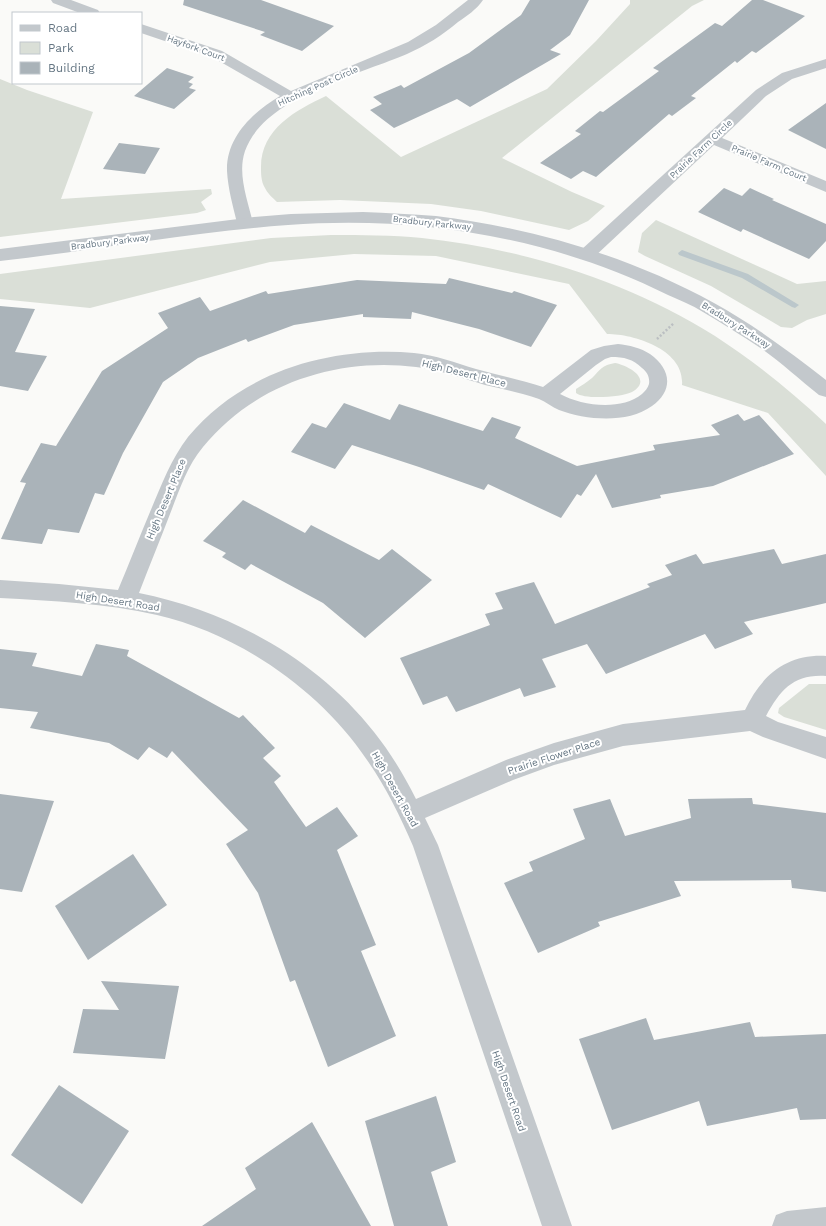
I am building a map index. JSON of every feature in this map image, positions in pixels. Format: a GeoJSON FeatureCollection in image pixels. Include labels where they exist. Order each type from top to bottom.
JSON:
{"type":"FeatureCollection","features":[{"type":"Feature","properties":{"kind":"street"},"geometry":{"type":"LineString","coordinates":[[58,0],[90,12]]}},
{"type":"Feature","properties":{"kind":"street","name":"Hitching Post Circle"},"geometry":{"type":"LineString","coordinates":[[245,223],[234,173],[238,150],[248,132],[260,116],[275,104],[290,96],[375,62],[420,41],[455,18],[476,0]]}},
{"type":"Feature","properties":{"kind":"street","name":"Hayfork Court"},"geometry":{"type":"LineString","coordinates":[[142,28],[217,54],[290,96]]}},
{"type":"Feature","properties":{"kind":"street","name":"Prairie Farm Circle"},"geometry":{"type":"LineString","coordinates":[[587,254],[761,93],[773,84],[803,69],[826,63]]}},
{"type":"Feature","properties":{"kind":"street","name":"Prairie Farm Court"},"geometry":{"type":"LineString","coordinates":[[712,139],[826,187]]}},
{"type":"Feature","properties":{"kind":"street","name":"Bradbury Parkway"},"geometry":{"type":"LineString","coordinates":[[0,255],[245,223],[291,219],[342,217],[404,219],[480,228],[587,254],[639,273],[715,310],[800,368],[826,390]]}},
{"type":"Feature","properties":{"kind":"street","name":"High Desert Place"},"geometry":{"type":"LineString","coordinates":[[125,600],[184,456],[198,437],[218,418],[258,389],[303,369],[324,364],[348,360],[396,359],[414,360],[438,365],[546,394],[564,404],[599,410],[633,408],[648,401],[654,394],[659,384],[657,373],[649,363],[637,354],[617,350],[604,352],[593,357],[570,377],[546,394]]}},
{"type":"Feature","properties":{"kind":"street","name":"High Desert Road"},"geometry":{"type":"LineString","coordinates":[[0,589],[66,593],[125,600],[164,608],[210,623],[258,647],[308,682],[354,725],[372,749],[410,813],[439,883],[498,1060],[556,1226]]}},
{"type":"Feature","properties":{"kind":"street"},"geometry":{"type":"LineString","coordinates":[[826,666],[811,666],[792,671],[780,679],[767,690],[758,705],[752,720],[771,730],[826,748]]}},
{"type":"Feature","properties":{"kind":"street","name":"Prairie Flower Place"},"geometry":{"type":"LineString","coordinates":[[410,813],[506,772],[592,742],[642,732],[752,720]]}},
{"type":"Feature","properties":{"kind":"street"},"geometry":{"type":"LineString","coordinates":[[787,1226],[826,1222]]}},
{"type":"Feature","properties":{"kind":"path"},"geometry":{"type":"LineString","coordinates":[[655,340],[674,323]]}},
{"type":"Feature","properties":{"kind":"green space"},"geometry":{"type":"Polygon","coordinates":[[[630,0],[704,0],[692,6],[502,158],[572,192],[605,206],[588,221],[569,230],[481,211],[431,204],[340,200],[277,202],[266,190],[262,178],[261,167],[267,142],[282,122],[303,108],[326,96],[401,157],[547,89],[596,41],[630,4],[630,0]]]}},
{"type":"Feature","properties":{"kind":"green space"},"geometry":{"type":"Polygon","coordinates":[[[0,79],[27,90],[93,112],[61,199],[211,189],[212,194],[201,202],[206,210],[197,213],[0,237],[0,79]]]}},
{"type":"Feature","properties":{"kind":"green space"},"geometry":{"type":"Polygon","coordinates":[[[656,220],[797,284],[826,281],[826,314],[807,320],[792,328],[781,327],[711,286],[645,256],[638,252],[642,233],[656,220]]]}},
{"type":"Feature","properties":{"kind":"green space"},"geometry":{"type":"Polygon","coordinates":[[[331,235],[422,238],[499,250],[574,270],[647,299],[682,316],[730,346],[772,377],[826,424],[826,476],[768,413],[682,385],[681,373],[675,362],[667,353],[644,341],[631,337],[607,334],[569,284],[436,256],[354,254],[270,262],[90,308],[0,299],[0,274],[271,238],[331,235]]]}},
{"type":"Feature","properties":{"kind":"green space"},"geometry":{"type":"Polygon","coordinates":[[[615,363],[620,364],[636,373],[639,378],[640,382],[638,387],[632,392],[627,394],[595,397],[576,393],[576,389],[592,378],[602,368],[615,363]]]}},
{"type":"Feature","properties":{"kind":"green space"},"geometry":{"type":"Polygon","coordinates":[[[809,684],[826,684],[826,730],[784,717],[778,713],[779,708],[809,684]]]}},
{"type":"Feature","properties":{"kind":"building"},"geometry":{"type":"Polygon","coordinates":[[[184,0],[261,0],[334,26],[302,51],[260,35],[265,32],[183,5],[184,0]]]}},
{"type":"Feature","properties":{"kind":"building"},"geometry":{"type":"Polygon","coordinates":[[[530,0],[589,0],[570,35],[550,50],[561,54],[470,107],[457,99],[394,128],[370,110],[382,104],[373,97],[401,85],[404,88],[469,53],[521,15],[530,0]]]}},
{"type":"Feature","properties":{"kind":"building"},"geometry":{"type":"Polygon","coordinates":[[[752,0],[763,0],[805,16],[756,53],[752,51],[737,63],[735,61],[691,96],[696,98],[672,116],[669,114],[596,177],[583,171],[571,179],[540,163],[581,134],[575,131],[600,111],[603,112],[659,71],[653,68],[715,23],[722,26],[752,0]]]}},
{"type":"Feature","properties":{"kind":"building"},"geometry":{"type":"Polygon","coordinates":[[[167,68],[194,77],[188,82],[193,84],[189,88],[196,90],[174,109],[134,96],[167,68]]]}},
{"type":"Feature","properties":{"kind":"building"},"geometry":{"type":"Polygon","coordinates":[[[826,103],[826,149],[788,130],[826,103]]]}},
{"type":"Feature","properties":{"kind":"building"},"geometry":{"type":"Polygon","coordinates":[[[119,143],[160,148],[145,174],[103,169],[119,143]]]}},
{"type":"Feature","properties":{"kind":"building"},"geometry":{"type":"Polygon","coordinates":[[[724,188],[742,196],[750,188],[774,199],[772,200],[826,224],[826,241],[809,259],[743,229],[741,232],[698,212],[724,188]]]}},
{"type":"Feature","properties":{"kind":"building"},"geometry":{"type":"Polygon","coordinates":[[[449,278],[512,293],[514,291],[557,305],[531,347],[479,329],[412,312],[411,319],[363,317],[363,314],[294,325],[248,342],[246,339],[198,358],[163,382],[123,453],[104,495],[95,493],[79,533],[48,529],[42,544],[1,539],[26,483],[20,482],[41,443],[56,446],[102,371],[168,328],[158,313],[200,297],[210,311],[266,291],[268,294],[357,280],[446,284],[449,278]]]}},
{"type":"Feature","properties":{"kind":"building"},"geometry":{"type":"Polygon","coordinates":[[[0,306],[35,309],[15,352],[47,356],[28,391],[0,386],[0,306]]]}},
{"type":"Feature","properties":{"kind":"building"},"geometry":{"type":"Polygon","coordinates":[[[344,403],[390,420],[399,404],[483,431],[492,417],[521,427],[515,438],[577,466],[655,450],[653,445],[720,435],[711,425],[738,414],[744,421],[759,415],[794,454],[713,486],[660,495],[661,498],[612,508],[596,474],[581,496],[577,494],[561,518],[488,484],[484,490],[352,445],[335,469],[291,452],[312,423],[326,428],[344,403]]]}},
{"type":"Feature","properties":{"kind":"building"},"geometry":{"type":"Polygon","coordinates":[[[243,500],[305,533],[311,525],[379,560],[392,549],[432,580],[365,638],[323,603],[251,564],[245,570],[222,557],[226,553],[203,541],[243,500]]]}},
{"type":"Feature","properties":{"kind":"building"},"geometry":{"type":"Polygon","coordinates":[[[774,549],[782,564],[826,554],[826,603],[744,622],[753,634],[715,649],[705,634],[606,674],[587,644],[542,659],[556,687],[524,697],[520,688],[456,712],[447,696],[423,705],[400,658],[490,625],[485,614],[503,609],[495,593],[534,582],[555,624],[650,587],[647,584],[672,575],[665,565],[696,554],[703,564],[774,549]]]}},
{"type":"Feature","properties":{"kind":"building"},"geometry":{"type":"Polygon","coordinates":[[[96,644],[129,650],[127,656],[239,718],[243,715],[275,748],[263,758],[281,776],[274,782],[306,827],[337,807],[358,836],[337,850],[376,945],[361,951],[396,1036],[328,1067],[295,980],[290,982],[258,893],[226,844],[248,830],[172,751],[167,758],[149,747],[138,760],[109,743],[30,728],[38,712],[0,708],[0,649],[37,653],[32,666],[82,676],[96,644]]]}},
{"type":"Feature","properties":{"kind":"building"},"geometry":{"type":"Polygon","coordinates":[[[0,794],[54,801],[22,892],[0,889],[0,794]]]}},
{"type":"Feature","properties":{"kind":"building"},"geometry":{"type":"Polygon","coordinates":[[[752,798],[753,804],[826,813],[826,892],[792,888],[791,880],[674,881],[681,896],[598,922],[600,926],[538,953],[504,883],[533,871],[529,862],[585,839],[573,809],[610,799],[625,836],[691,818],[688,799],[752,798]]]}},
{"type":"Feature","properties":{"kind":"building"},"geometry":{"type":"Polygon","coordinates":[[[133,854],[167,905],[88,960],[55,906],[133,854]]]}},
{"type":"Feature","properties":{"kind":"building"},"geometry":{"type":"Polygon","coordinates":[[[101,981],[179,986],[165,1059],[73,1053],[83,1009],[119,1010],[101,981]]]}},
{"type":"Feature","properties":{"kind":"building"},"geometry":{"type":"Polygon","coordinates":[[[646,1018],[654,1040],[750,1022],[755,1037],[826,1034],[826,1119],[800,1120],[797,1108],[707,1126],[699,1101],[612,1130],[579,1039],[646,1018]]]}},
{"type":"Feature","properties":{"kind":"building"},"geometry":{"type":"Polygon","coordinates":[[[59,1085],[129,1131],[82,1204],[11,1155],[59,1085]]]}},
{"type":"Feature","properties":{"kind":"building"},"geometry":{"type":"Polygon","coordinates":[[[436,1096],[456,1162],[431,1172],[448,1226],[394,1226],[365,1121],[436,1096]]]}},
{"type":"Feature","properties":{"kind":"building"},"geometry":{"type":"Polygon","coordinates":[[[312,1122],[371,1226],[202,1226],[256,1189],[245,1168],[312,1122]]]}},
{"type":"Feature","properties":{"kind":"waterway"},"geometry":{"type":"LineString","coordinates":[[682,253],[745,276],[795,305]]}}]}
